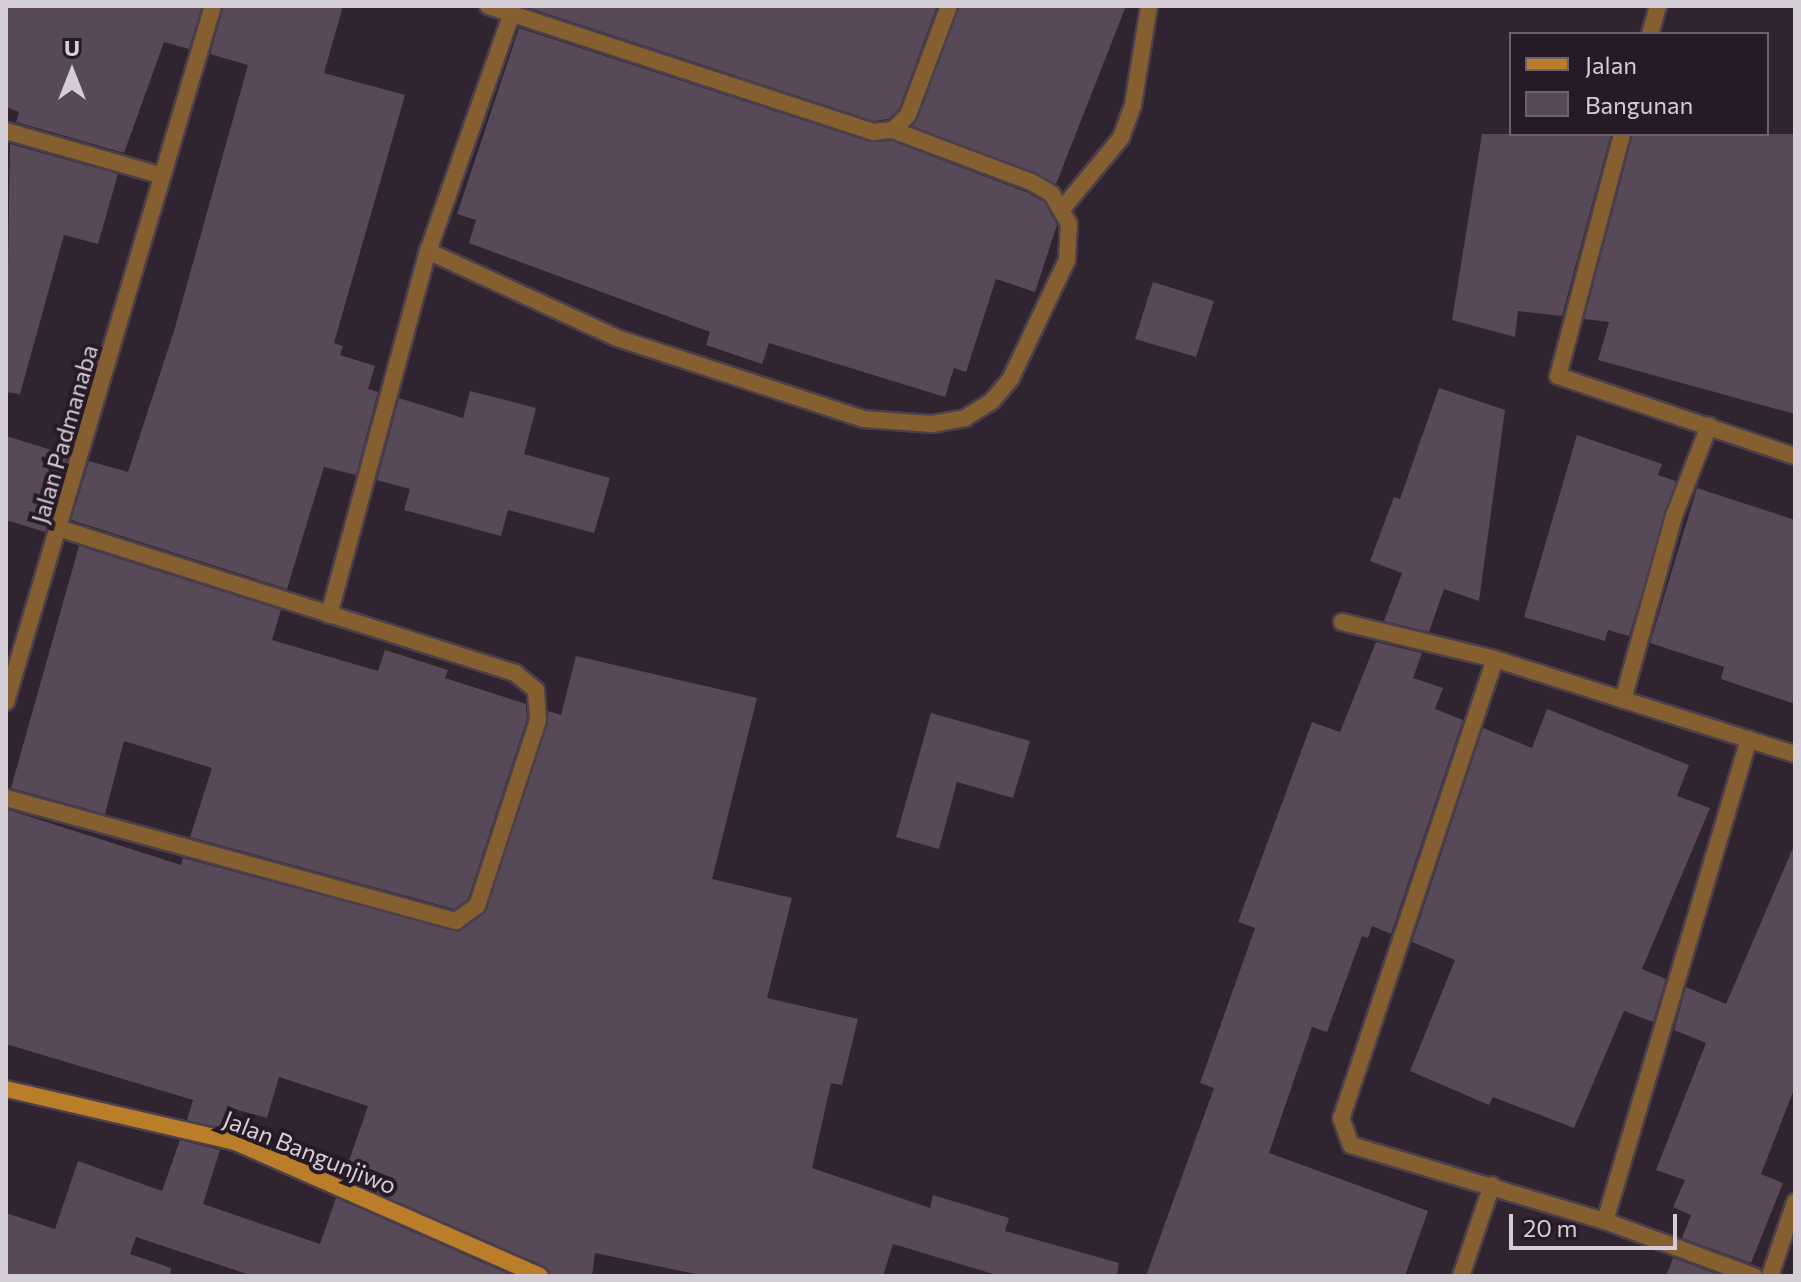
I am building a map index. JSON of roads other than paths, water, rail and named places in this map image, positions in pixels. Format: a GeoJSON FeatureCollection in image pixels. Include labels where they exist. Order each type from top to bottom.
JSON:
{"type":"FeatureCollection","features":[{"type":"Feature","properties":{"kind":"main road","name":"Jalan Bangunjiwo"},"geometry":{"type":"LineString","coordinates":[[6,1089],[235,1142],[531,1274]]}},
{"type":"Feature","properties":{"kind":"street","name":"Jalan Padmanaba"},"geometry":{"type":"LineString","coordinates":[[6,702],[62,529],[213,6]]}},
{"type":"Feature","properties":{"kind":"street"},"geometry":{"type":"LineString","coordinates":[[428,251],[617,338],[864,419],[932,424],[965,418],[992,401],[1011,378],[1067,260],[1071,242],[1063,208],[1031,182],[893,130],[873,132],[488,6]]}},
{"type":"Feature","properties":{"kind":"street"},"geometry":{"type":"LineString","coordinates":[[893,130],[908,115],[949,6]]}},
{"type":"Feature","properties":{"kind":"street"},"geometry":{"type":"LineString","coordinates":[[1063,208],[1121,138],[1133,105],[1149,6]]}},
{"type":"Feature","properties":{"kind":"street"},"geometry":{"type":"LineString","coordinates":[[1651,32],[1658,6]]}},
{"type":"Feature","properties":{"kind":"street"},"geometry":{"type":"LineString","coordinates":[[329,615],[428,251],[512,13]]}},
{"type":"Feature","properties":{"kind":"street"},"geometry":{"type":"LineString","coordinates":[[6,131],[163,176]]}},
{"type":"Feature","properties":{"kind":"street"},"geometry":{"type":"LineString","coordinates":[[1621,136],[1558,376],[1795,456]]}},
{"type":"Feature","properties":{"kind":"street"},"geometry":{"type":"LineString","coordinates":[[1623,700],[1674,516],[1709,426]]}},
{"type":"Feature","properties":{"kind":"street"},"geometry":{"type":"LineString","coordinates":[[6,798],[442,921],[468,918],[477,906],[538,720],[536,690],[515,673],[62,529]]}},
{"type":"Feature","properties":{"kind":"street"},"geometry":{"type":"LineString","coordinates":[[1342,622],[1495,659],[1795,754]]}},
{"type":"Feature","properties":{"kind":"street"},"geometry":{"type":"LineString","coordinates":[[1495,659],[1341,1118],[1351,1145],[1605,1221],[1754,1276]]}},
{"type":"Feature","properties":{"kind":"street"},"geometry":{"type":"LineString","coordinates":[[1605,1221],[1749,739]]}},
{"type":"Feature","properties":{"kind":"street"},"geometry":{"type":"LineString","coordinates":[[1461,1276],[1492,1185]]}},
{"type":"Feature","properties":{"kind":"street"},"geometry":{"type":"LineString","coordinates":[[1770,1276],[1795,1202]]}}]}
